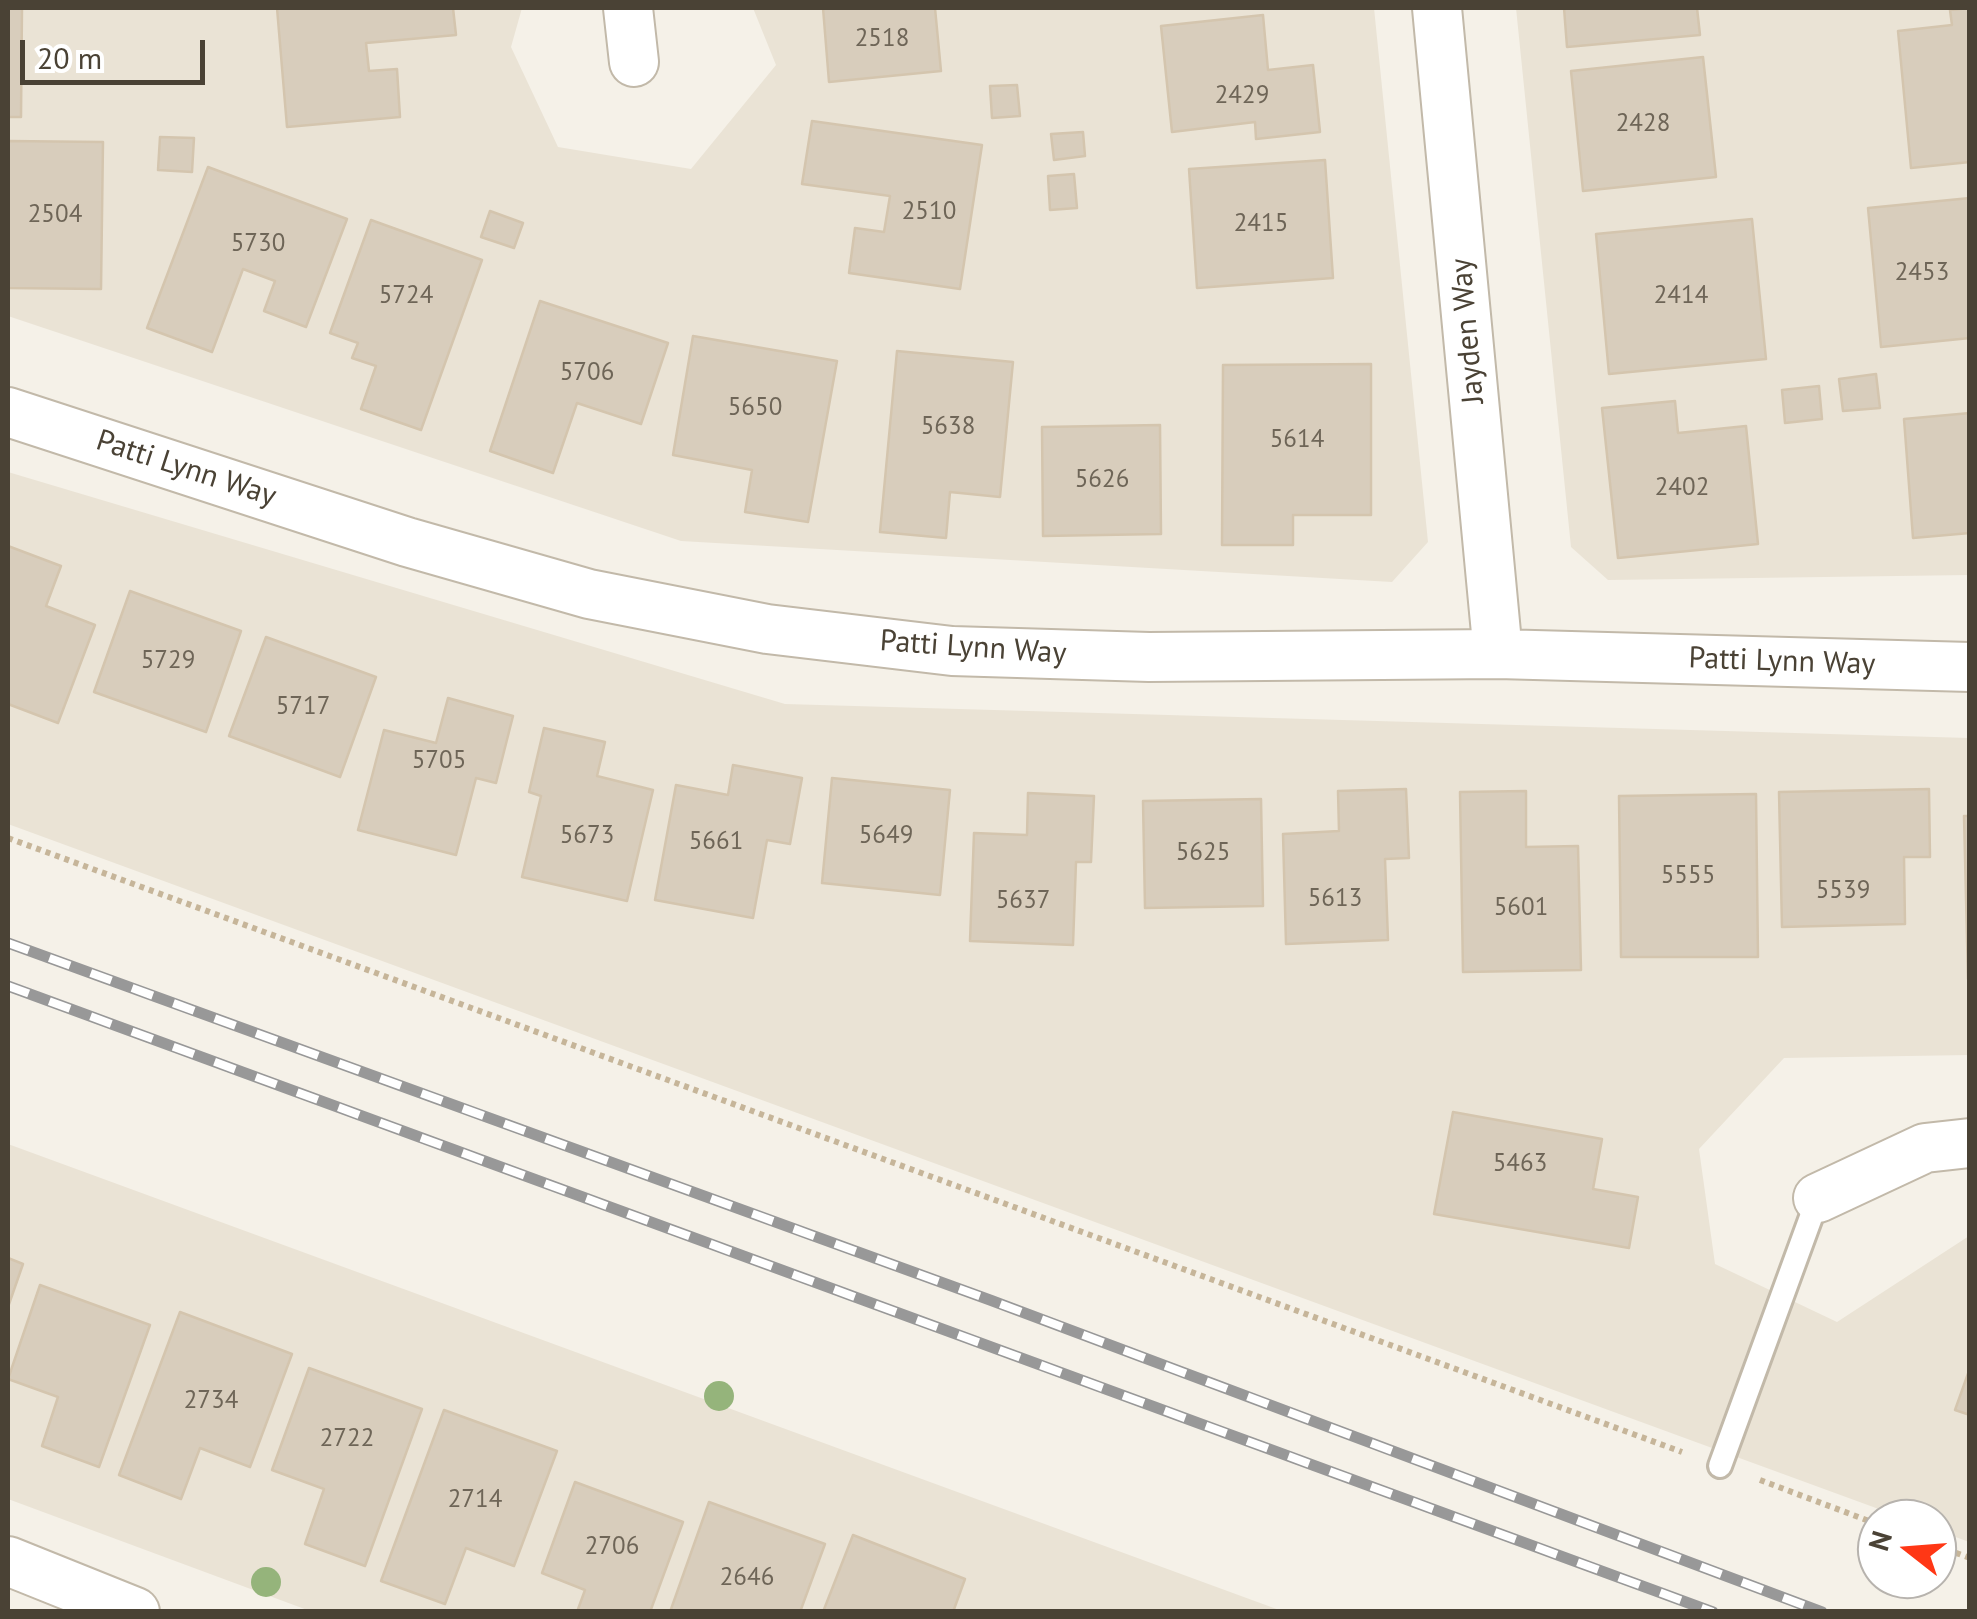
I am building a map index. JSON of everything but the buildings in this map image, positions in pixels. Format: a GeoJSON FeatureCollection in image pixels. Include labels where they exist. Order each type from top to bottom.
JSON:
{"type":"FeatureCollection","features":[{"type":"Feature","properties":{"kind":"street"},"geometry":{"type":"LineString","coordinates":[[628,8],[634,62]]}},
{"type":"Feature","properties":{"kind":"street","name":"Jayden Way"},"geometry":{"type":"LineString","coordinates":[[1438,8],[1498,654]]}},
{"type":"Feature","properties":{"kind":"street","name":"Patti Lynn Way"},"geometry":{"type":"LineString","coordinates":[[8,412],[425,547],[590,594],[767,629],[952,651],[1150,656],[1498,654],[1970,667]]}},
{"type":"Feature","properties":{"kind":"street"},"geometry":{"type":"LineString","coordinates":[[1818,1198],[1925,1148],[1970,1143]]}},
{"type":"Feature","properties":{"kind":"street"},"geometry":{"type":"LineString","coordinates":[[8,1561],[135,1612]]}},
{"type":"Feature","properties":{"kind":"lane"},"geometry":{"type":"LineString","coordinates":[[1720,1466],[1818,1198]]}},
{"type":"Feature","properties":{"kind":"path"},"geometry":{"type":"LineString","coordinates":[[8,838],[1857,1517]]}},
{"type":"Feature","properties":{"kind":"shaded area"},"geometry":{"type":"Polygon","coordinates":[[[8,8],[522,8],[511,47],[558,147],[691,169],[776,65],[753,8],[1374,8],[1428,542],[1392,582],[681,541],[8,316],[8,8]]]}},
{"type":"Feature","properties":{"kind":"shaded area"},"geometry":{"type":"Polygon","coordinates":[[[1516,8],[1969,8],[1969,575],[1608,580],[1571,547],[1516,8]]]}},
{"type":"Feature","properties":{"kind":"shaded area"},"geometry":{"type":"Polygon","coordinates":[[[8,472],[785,704],[1969,738],[1969,1055],[1784,1058],[1699,1149],[1715,1264],[1837,1322],[1969,1236],[1969,1542],[1957,1538],[1957,1499],[1857,1501],[8,824],[8,472]]]}},
{"type":"Feature","properties":{"kind":"shaded area"},"geometry":{"type":"Polygon","coordinates":[[[8,1144],[1282,1611],[310,1611],[8,1499],[8,1144]]]}},
{"type":"Feature","properties":{"kind":"railway"},"geometry":{"type":"LineString","coordinates":[[8,943],[990,1300],[1822,1612]]}},
{"type":"Feature","properties":{"kind":"railway"},"geometry":{"type":"LineString","coordinates":[[8,986],[1713,1612]]}}]}
